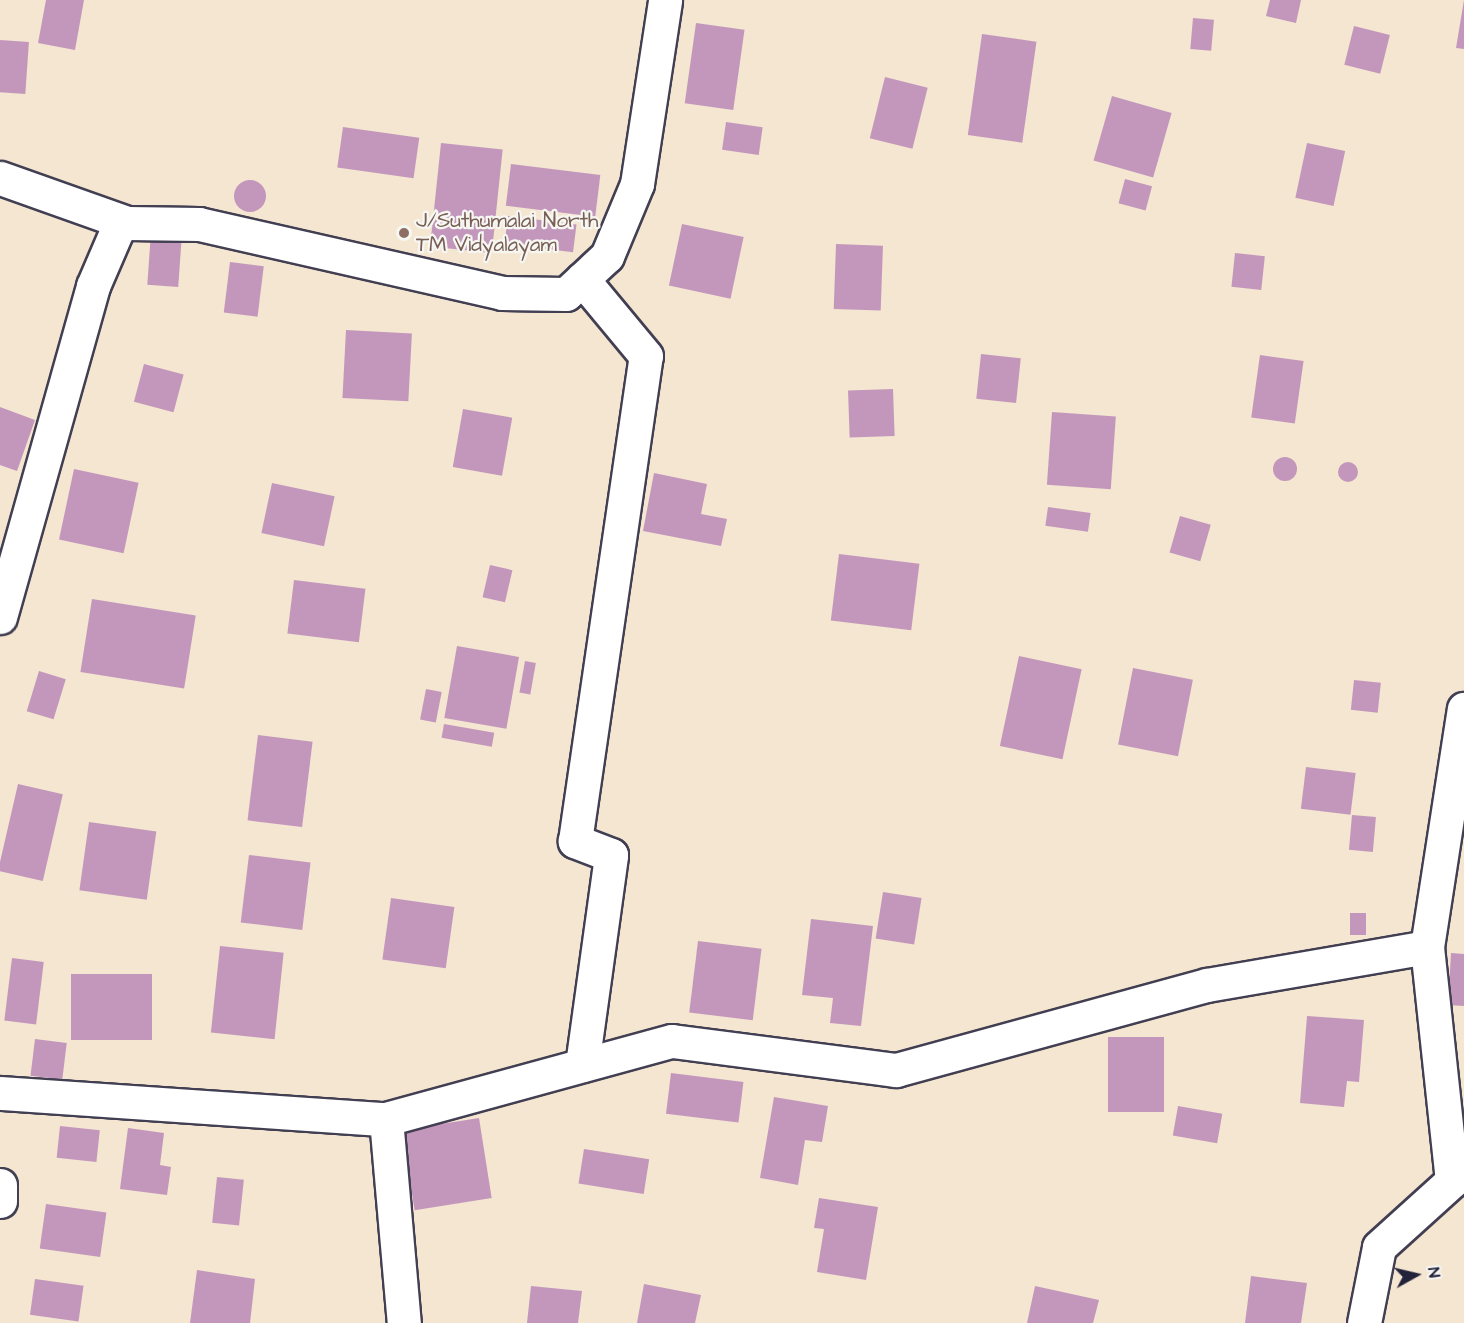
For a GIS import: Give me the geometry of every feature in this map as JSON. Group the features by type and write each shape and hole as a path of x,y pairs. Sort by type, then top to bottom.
{"street":[{"path":"0,178 127,223 200,224 502,294 566,294 607,255 637,184 665,0"},
{"path":"0,617 93,286 118,228 127,223"},
{"path":"582,279 645,356 575,841 611,855 582,1065"},
{"path":"1364,1323 1379,1247 1452,1181 1427,947 1464,709"},
{"path":"0,1093 386,1119 672,1041 896,1070 1207,985 1427,947"},
{"path":"386,1119 404,1323"},
{"path":"0,1185 0,1201"}],"building":[{"path":"46,0 84,0 75,50 38,43"},
{"path":"1270,0 1301,0 1296,23 1266,16"},
{"path":"1464,0 1464,49 1456,48"},
{"path":"1193,18 1214,20 1211,51 1190,49"},
{"path":"696,23 745,30 733,110 685,103"},
{"path":"1354,26 1390,35 1380,74 1344,65"},
{"path":"982,34 1036,42 1022,143 968,135"},
{"path":"0,40 29,42 25,94 0,92"},
{"path":"885,77 928,88 912,149 870,138"},
{"path":"1112,96 1172,113 1153,177 1094,160"},
{"path":"726,122 763,127 759,155 722,150"},
{"path":"343,127 419,138 414,178 337,168"},
{"path":"441,143 503,149 492,253 430,246"},
{"path":"1307,143 1345,151 1334,206 1295,198"},
{"path":"511,164 600,175 595,217 506,206"},
{"path":"1125,179 1152,186 1146,210 1119,203"},
{"path":"250,180 261,185 266,196 261,207 250,212 239,207 234,196 239,185"},
{"path":"508,216 576,224 573,252 505,244"},
{"path":"682,224 744,237 731,299 669,286"},
{"path":"151,232 182,234 178,287 147,285"},
{"path":"836,244 883,246 881,311 834,309"},
{"path":"1235,253 1265,256 1261,290 1231,287"},
{"path":"230,262 264,266 258,317 224,313"},
{"path":"346,330 412,333 408,401 342,398"},
{"path":"981,354 1021,358 1016,403 976,399"},
{"path":"1260,355 1304,361 1295,424 1251,417"},
{"path":"144,364 184,375 174,412 134,402"},
{"path":"893,389 895,436 850,438 848,391"},
{"path":"0,407 35,420 17,471 0,465"},
{"path":"463,409 512,418 502,476 453,467"},
{"path":"1052,412 1116,416 1111,489 1047,485"},
{"path":"1285,457 1294,460 1297,469 1294,478 1285,481 1276,478 1273,469 1276,460"},
{"path":"1348,462 1355,465 1358,472 1355,479 1348,482 1341,479 1338,472 1341,465"},
{"path":"74,469 139,483 124,553 59,539"},
{"path":"654,473 707,484 701,514 727,519 721,546 643,531"},
{"path":"272,483 335,496 324,546 261,533"},
{"path":"1048,507 1091,513 1088,532 1045,526"},
{"path":"1180,516 1211,525 1200,561 1170,553"},
{"path":"839,554 919,564 911,630 831,621"},
{"path":"490,565 512,570 505,602 483,597"},
{"path":"294,580 365,589 359,642 287,634"},
{"path":"92,599 196,615 184,689 80,672"},
{"path":"457,646 519,657 506,729 444,718"},
{"path":"1019,656 1082,669 1062,759 1000,746"},
{"path":"525,661 536,663 530,694 519,693"},
{"path":"1133,668 1193,680 1178,756 1118,745"},
{"path":"39,671 66,679 53,719 27,711"},
{"path":"1354,680 1381,683 1378,713 1351,710"},
{"path":"426,689 442,692 436,722 420,719"},
{"path":"444,724 494,733 492,747 442,738"},
{"path":"258,735 313,742 302,827 248,820"},
{"path":"1306,767 1356,773 1351,815 1301,809"},
{"path":"18,784 63,794 43,881 0,871 0,862"},
{"path":"1352,815 1376,817 1373,852 1349,850"},
{"path":"89,822 156,831 147,900 79,890"},
{"path":"249,855 311,863 302,930 241,922"},
{"path":"883,892 922,898 914,945 876,938"},
{"path":"391,898 454,907 446,968 382,959"},
{"path":"1350,913 1366,913 1366,935 1350,935"},
{"path":"811,919 873,926 861,1026 830,1023 833,998 802,995"},
{"path":"698,941 762,949 753,1020 689,1012"},
{"path":"220,946 284,953 275,1039 211,1033"},
{"path":"1451,953 1464,954 1464,1006 1448,1005"},
{"path":"12,958 44,962 36,1024 4,1021"},
{"path":"71,974 152,974 152,1040 71,1040"},
{"path":"1307,1016 1364,1020 1359,1082 1347,1081 1344,1107 1300,1103"},
{"path":"1108,1037 1164,1037 1164,1112 1108,1112"},
{"path":"35,1039 67,1043 62,1080 30,1076"},
{"path":"671,1073 743,1082 738,1123 666,1114"},
{"path":"774,1097 828,1106 822,1142 805,1140 798,1185 760,1178"},
{"path":"1178,1106 1222,1114 1217,1143 1173,1136"},
{"path":"479,1118 492,1198 415,1210 402,1130"},
{"path":"60,1126 100,1130 96,1162 57,1158"},
{"path":"128,1128 164,1133 160,1165 171,1167 167,1195 120,1189"},
{"path":"584,1149 649,1159 644,1194 579,1184"},
{"path":"217,1177 244,1180 239,1226 212,1223"},
{"path":"819,1198 878,1207 866,1280 817,1272 824,1229 814,1228"},
{"path":"46,1204 106,1212 100,1257 40,1249"},
{"path":"197,1270 255,1279 250,1323 190,1323"},
{"path":"1251,1276 1307,1283 1301,1323 1245,1323"},
{"path":"35,1279 84,1286 79,1321 30,1315"},
{"path":"644,1284 701,1295 695,1323 637,1323"},
{"path":"531,1286 582,1291 578,1323 527,1323"},
{"path":"1035,1286 1099,1300 1093,1323 1027,1323"}],"place":[{"name":"J/Suthumalai North TM Vidyalayam","path":"404,233"}]}
